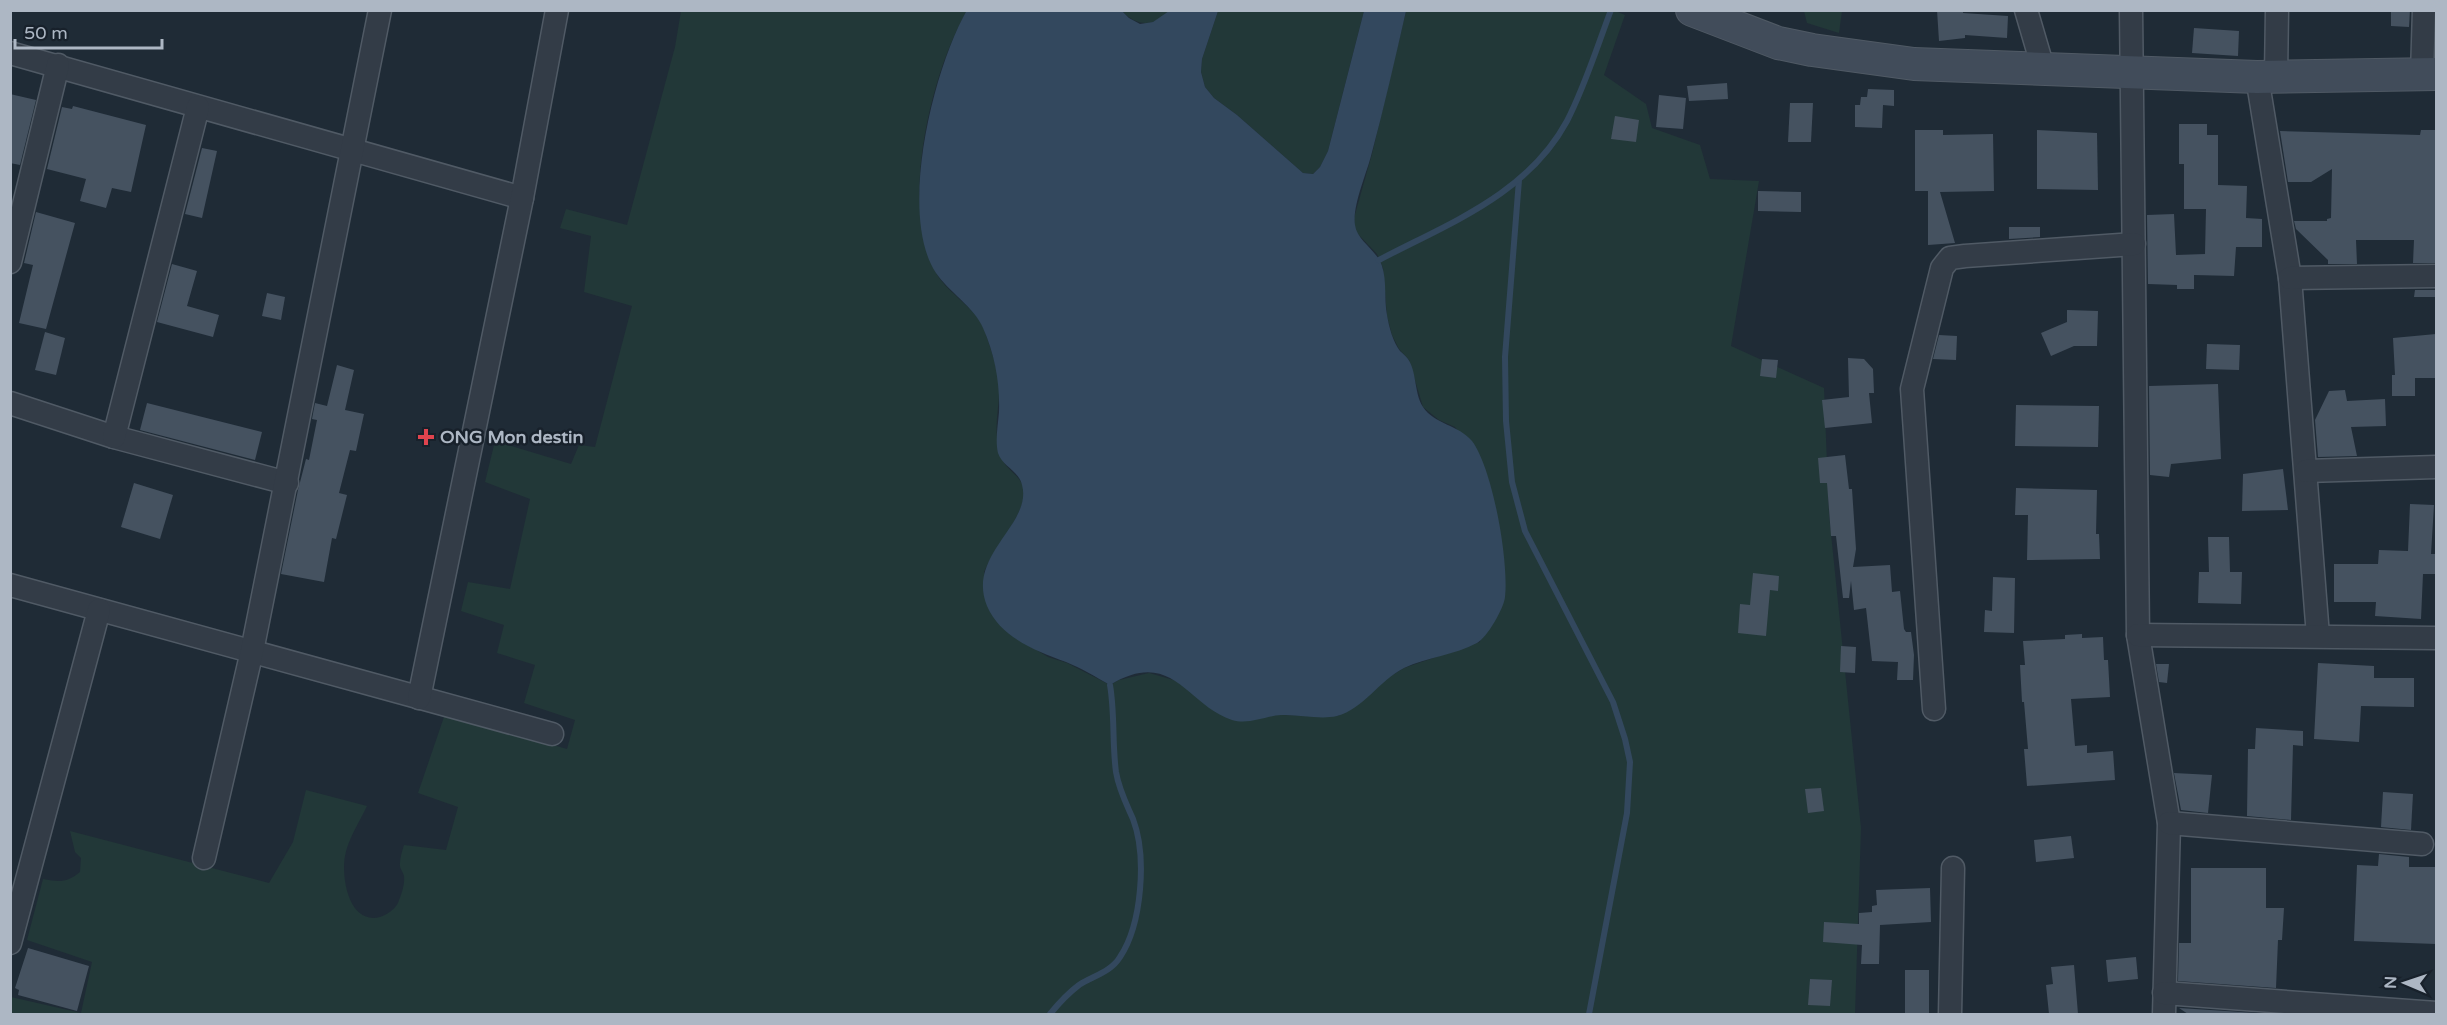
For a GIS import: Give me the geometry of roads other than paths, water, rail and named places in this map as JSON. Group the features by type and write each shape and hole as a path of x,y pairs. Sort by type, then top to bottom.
{"street":[{"path":"204,858 252,651 287,483 380,10"},
{"path":"419,698 522,198 557,10"},
{"path":"1692,10 1779,43 1812,50 1914,64 2266,77 2429,74 2424,10"},
{"path":"2026,10 2043,68"},
{"path":"2131,10 2138,635 2169,823 2164,1004 2436,1013"},
{"path":"2277,10 2266,77 2290,278 2318,636"},
{"path":"10,53 522,198"},
{"path":"10,262 58,65"},
{"path":"114,437 198,106"},
{"path":"1934,709 1912,389 1942,268 1950,258 1965,256 2134,244"},
{"path":"2290,278 2436,276"},
{"path":"10,404 114,437 287,483"},
{"path":"2306,471 2436,467"},
{"path":"10,585 552,734"},
{"path":"10,943 99,610"},
{"path":"2138,635 2436,638"},
{"path":"2169,823 2422,844"},
{"path":"1950,1014 1953,868"}],"water":[{"path":"967,10 1122,11 1140,24 1153,22 1169,11 1218,11 1202,59 1201,72 1205,87 1214,98 1237,115 1303,173 1313,174 1320,167 1328,151 1364,11 1406,11 1376,138 1357,200 1355,225 1359,236 1376,255 1382,266 1390,329 1400,351 1411,364 1423,407 1433,417 1460,431 1472,441 1487,472 1498,516 1506,581 1502,608 1481,640 1460,650 1404,668 1355,707 1337,716 1281,715 1238,721 1216,713 1164,675 1149,672 1131,675 1110,685 1077,667 1020,642 1001,627 987,606 983,588 985,571 1018,513 1023,499 1022,485 1018,476 1003,462 998,453 999,390 994,359 987,338 974,314 936,273 925,247 920,215 920,179 924,141 932,103 955,35"}],"waterway":[{"path":"1379,260 1459,219 1508,188 1531,169 1550,147 1567,121 1611,10"},
{"path":"1519,180 1505,357 1506,421 1512,482 1525,531 1613,702 1630,762 1627,813 1589,1014"},
{"path":"1050,1014 1075,988 1107,970 1116,962 1127,943 1137,909 1140,890 1140,852 1133,819 1116,772 1110,685"}],"place":[{"name":"ONG Mon destin","path":"426,437"}]}
